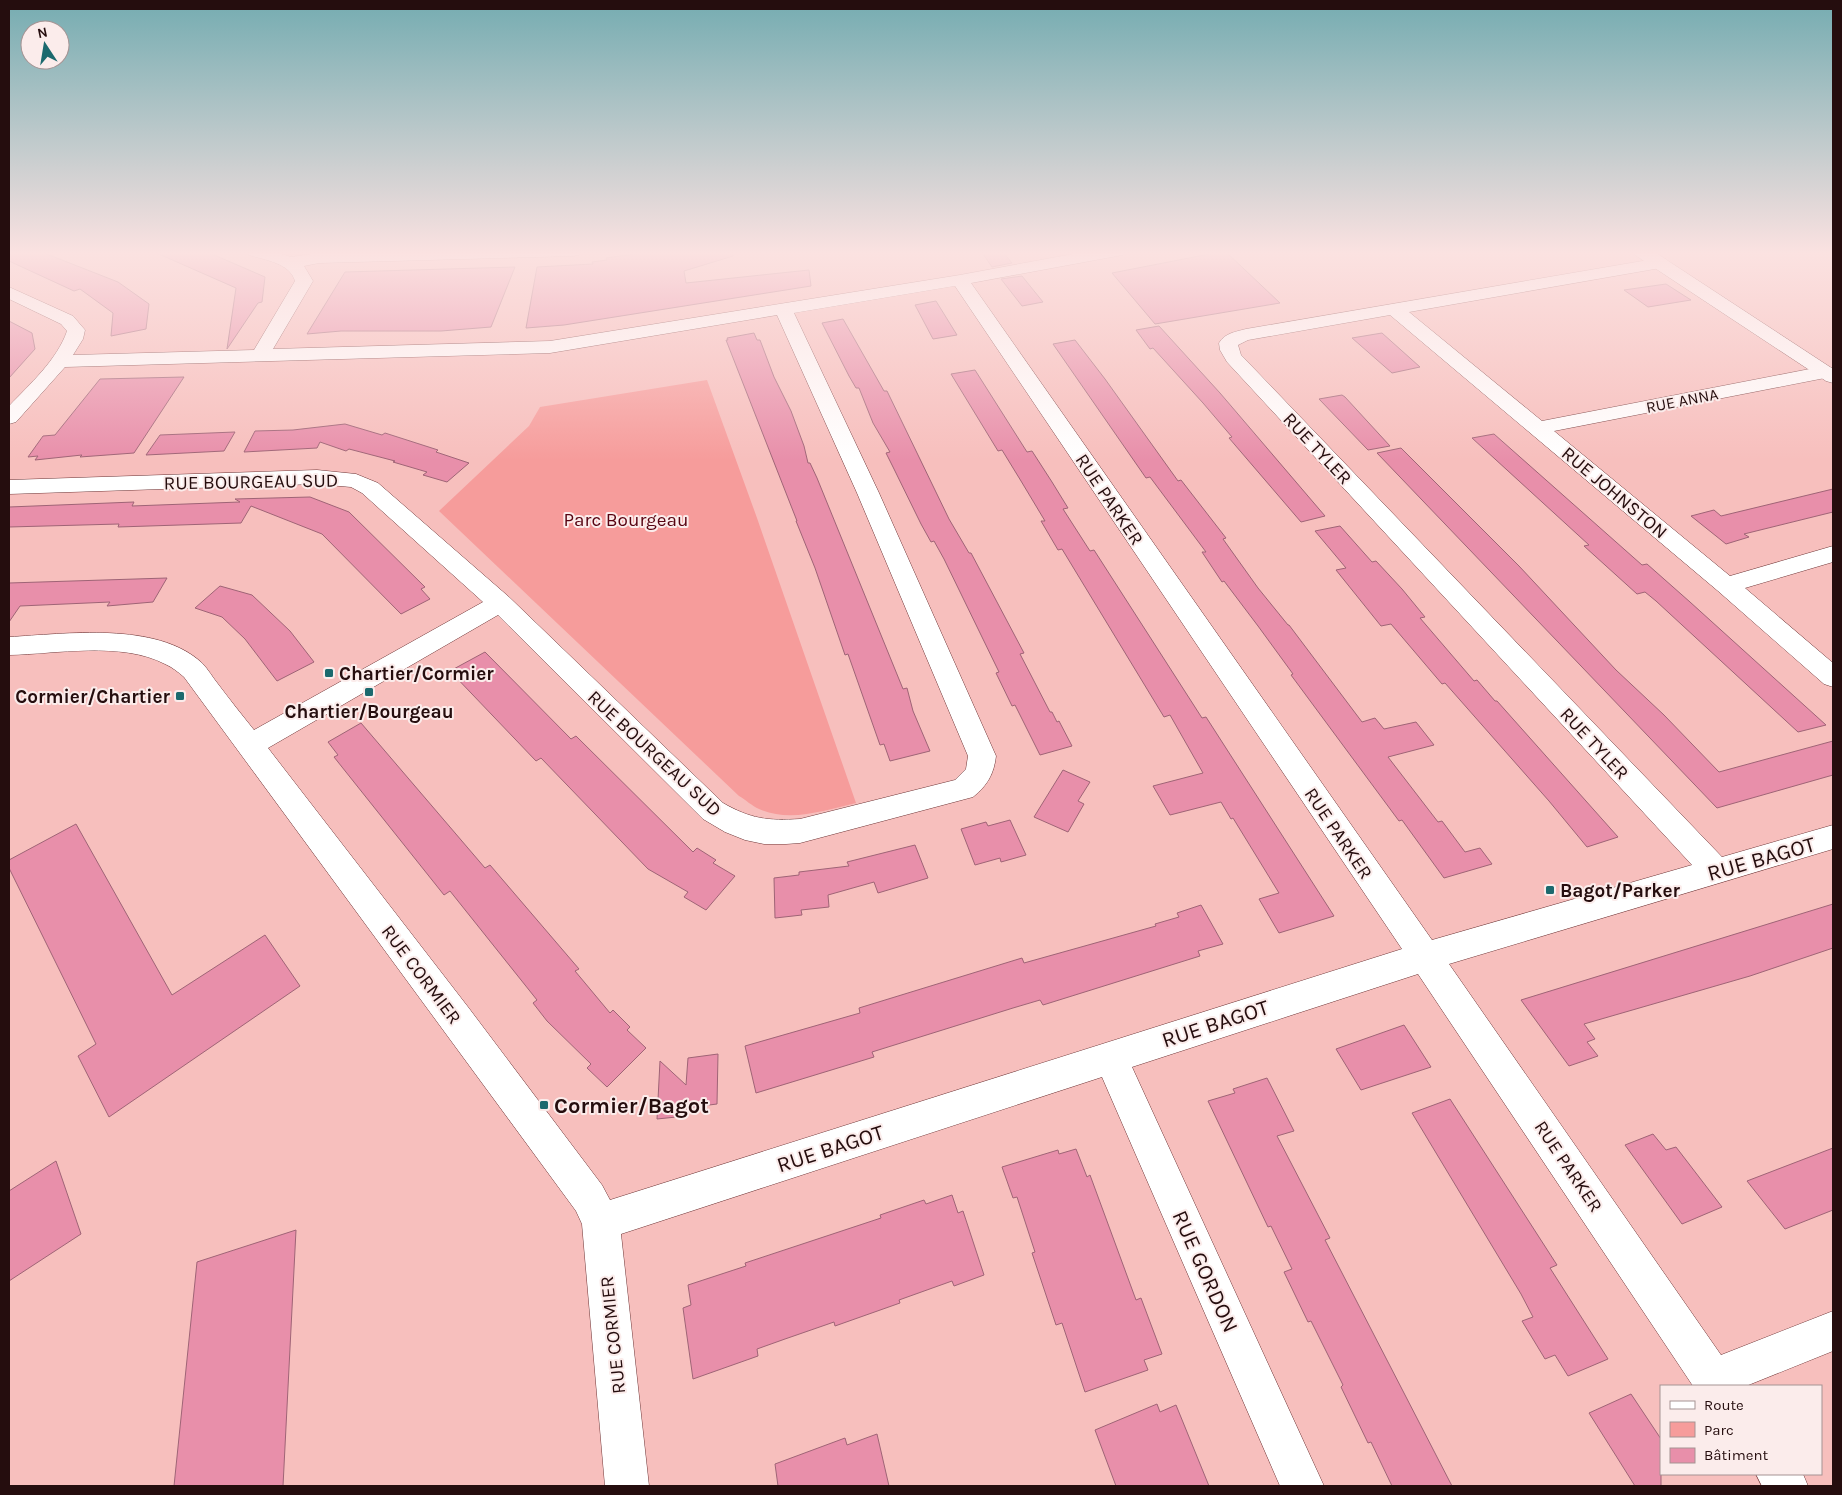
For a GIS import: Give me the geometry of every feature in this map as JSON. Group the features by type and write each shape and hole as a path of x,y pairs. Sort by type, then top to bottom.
{"street":[{"path":"9,418 60,361 76,336 76,330 72,324 66,321"},
{"path":"260,355 280,321"},
{"path":"60,361 550,347 707,321"},
{"name":"RUE BOURGEAU SUD","path":"9,487 317,477 356,481 370,488 381,497 500,604 713,811 749,830 773,834 800,831 963,789 974,780 981,770 982,756 868,493 790,321"},
{"name":"RUE PARKER","path":"988,321 1558,1150 1715,1383"},
{"name":"RUE TYLER","path":"1328,321 1246,334 1228,343 1229,350 1234,358 1715,870"},
{"name":"RUE JOHNSTON","path":"1408,321 1726,585 1833,678"},
{"path":"1747,321 1829,374"},
{"name":"RUE ANNA","path":"1539,428 1829,374"},
{"path":"1726,585 1833,554"},
{"path":"250,745 500,604"},
{"name":"RUE CORMIER","path":"9,646 123,643 164,652 183,661 193,670 578,1183 589,1198 601,1222 627,1486"},
{"name":"RUE BAGOT","path":"601,1222 1424,957 1715,870 1833,837"},
{"name":"RUE GORDON","path":"1110,1057 1302,1486"},
{"path":"1715,1383 1833,1331"},
{"path":"1779,1475 1786,1486"}],"green space":[{"name":"Parc Bourgeau","path":"707,380 856,803 808,814 783,815 759,809 739,796 439,511 529,426 540,407"}],"building":[{"path":"9,321 32,333 35,349 9,378"},
{"path":"112,321 147,321 146,329 111,336"},
{"path":"231,321 246,321 227,349"},
{"path":"315,321 493,321 491,327 441,331 341,331 307,334"},
{"path":"527,321 591,321 564,325 526,328"},
{"path":"844,321 884,391 887,391 949,519 969,553 971,553 1024,653 1020,654 1050,712 1052,712 1057,722 1059,721 1072,746 1040,755 1015,705 1012,706 996,673 999,672 944,559 934,541 931,542 921,524 886,453 890,452 873,423 859,388 856,388 849,376 822,323"},
{"path":"923,321 948,321 957,335 933,339"},
{"path":"1152,321 1174,321 1155,324"},
{"path":"1159,326 1220,393 1325,516 1301,522 1229,438 1232,437 1203,403 1153,348 1150,349 1136,330"},
{"path":"754,333 757,340 760,340 774,377 791,411 808,463 810,463 817,478 903,689 907,688 913,711 930,751 890,761 884,744 880,745 848,654 845,655 815,568 726,340 728,340 727,338"},
{"path":"1382,333 1420,367 1392,373 1352,338"},
{"path":"1075,340 1178,481 1181,480 1226,538 1223,539 1258,588 1289,625 1362,722 1375,718 1384,729 1416,722 1434,745 1388,757 1438,822 1442,821 1465,852 1480,848 1492,864 1444,878 1402,820 1399,821 1291,675 1293,674 1258,626 1224,581 1222,582 1202,552 1206,552 1150,477 1146,478 1053,344"},
{"path":"975,370 1027,452 1032,451 1052,482 1068,508 1063,509 1090,551 1094,550 1202,718 1206,717 1334,916 1279,933 1259,899 1279,893 1233,818 1231,819 1221,802 1170,815 1153,786 1203,773 1170,715 1164,717 1062,549 1058,550 1041,521 1045,521 1021,481 1002,450 998,451 951,374"},
{"path":"184,377 134,453 80,457 82,455 35,460 38,456 28,457 43,436 55,435 100,379"},
{"path":"1342,395 1390,446 1368,450 1319,399"},
{"path":"345,424 382,435 385,433 438,450 436,452 469,463 447,482 423,475 427,472 393,462 395,461 349,449 346,451 320,442 317,448 244,452 255,431 293,430"},
{"path":"235,432 224,451 146,455 160,435"},
{"path":"1494,434 1642,565 1647,564 1826,725 1798,732 1656,601 1645,592 1637,594 1584,546 1589,545 1472,438"},
{"path":"1401,448 1519,566 1616,670 1664,715 1719,772 1833,741 1833,775 1717,808 1377,453"},
{"path":"1833,489 1833,512 1744,534 1749,537 1726,544 1691,516 1714,510 1721,516"},
{"path":"310,497 349,512 425,587 421,589 430,599 401,614 322,534 251,506 241,523 118,527 119,524 9,527 9,507 134,502 132,506 240,502 235,499"},
{"path":"1340,526 1372,562 1376,561 1402,589 1425,617 1420,618 1474,681 1477,680 1497,701 1618,837 1587,847 1549,801 1445,683 1442,684 1391,624 1381,626 1336,570 1346,568 1315,531"},
{"path":"167,578 153,602 107,606 110,602 20,606 9,622 9,583"},
{"path":"220,586 252,595 290,631 314,662 277,681 245,639 222,617 195,608"},
{"path":"485,652 571,739 576,736 693,852 697,848 716,860 713,863 735,876 706,910 684,897 688,892 648,869 541,758 536,761 450,671"},
{"path":"361,723 485,868 490,865 579,969 575,971 610,1013 613,1010 630,1027 627,1030 646,1048 607,1087 587,1068 591,1064 547,1021 533,1003 537,1000 450,891 444,895 334,757 338,755 328,742"},
{"path":"1063,770 1090,782 1078,801 1084,804 1068,832 1034,817"},
{"path":"1010,820 1026,855 1001,862 1000,858 975,865 961,829 986,822 988,826"},
{"path":"76,824 172,995 265,935 300,986 109,1117 78,1056 96,1044 9,868 9,860"},
{"path":"915,845 928,878 878,893 874,882 828,895 829,907 801,910 802,915 775,918 774,878 799,875 799,872 849,866 847,862"},
{"path":"1833,904 1833,948 1750,976 1584,1024 1595,1039 1587,1042 1598,1056 1569,1066 1521,1000"},
{"path":"1201,905 1223,944 1198,951 1200,956 1043,1005 1040,1000 1013,1008 872,1052 874,1057 756,1093 745,1046 860,1013 859,1008 1022,958 1024,963 1156,926 1155,924 1179,917 1177,913"},
{"path":"1404,1025 1431,1067 1361,1090 1336,1049"},
{"path":"718,1054 717,1104 686,1108 686,1116 657,1119 660,1061 686,1085 688,1058"},
{"path":"1267,1078 1294,1131 1277,1136 1330,1238 1325,1240 1452,1486 1392,1486 1371,1442 1368,1443 1341,1387 1343,1385 1311,1321 1308,1322 1284,1272 1292,1269 1271,1226 1268,1227 1208,1101 1235,1093 1233,1089"},
{"path":"1450,1099 1557,1265 1550,1268 1608,1359 1568,1376 1555,1355 1545,1359 1522,1321 1533,1317 1521,1294 1412,1113"},
{"path":"1653,1134 1666,1150 1676,1147 1722,1207 1682,1224 1625,1145"},
{"path":"1833,1148 1833,1210 1785,1229 1747,1181"},
{"path":"1076,1149 1087,1177 1090,1175 1136,1300 1141,1298 1162,1354 1144,1360 1148,1370 1085,1392 1062,1323 1056,1325 1032,1253 1035,1252 1017,1197 1013,1198 1002,1167 1058,1150 1059,1154"},
{"path":"56,1161 81,1234 9,1281 9,1191"},
{"path":"952,1195 958,1213 963,1211 984,1275 954,1286 952,1281 899,1300 900,1303 835,1326 834,1322 757,1349 758,1356 693,1379 683,1308 691,1305 688,1285 746,1266 745,1263 881,1218 880,1215 924,1200 926,1204"},
{"path":"296,1230 283,1486 174,1486 197,1262"},
{"path":"1631,1394 1660,1438 1661,1486 1635,1486 1589,1413"},
{"path":"1157,1404 1160,1412 1176,1405 1209,1486 1116,1486 1095,1430"},
{"path":"877,1434 889,1486 778,1486 775,1464 845,1438 847,1445"}],"place":[{"name":"Chartier/Cormier","path":"329,673"},
{"name":"Chartier/Bourgeau","path":"369,692"},
{"name":"Cormier/Chartier","path":"180,696"},
{"name":"Bagot/Parker","path":"1550,890"},
{"name":"Cormier/Bagot","path":"544,1105"}]}
